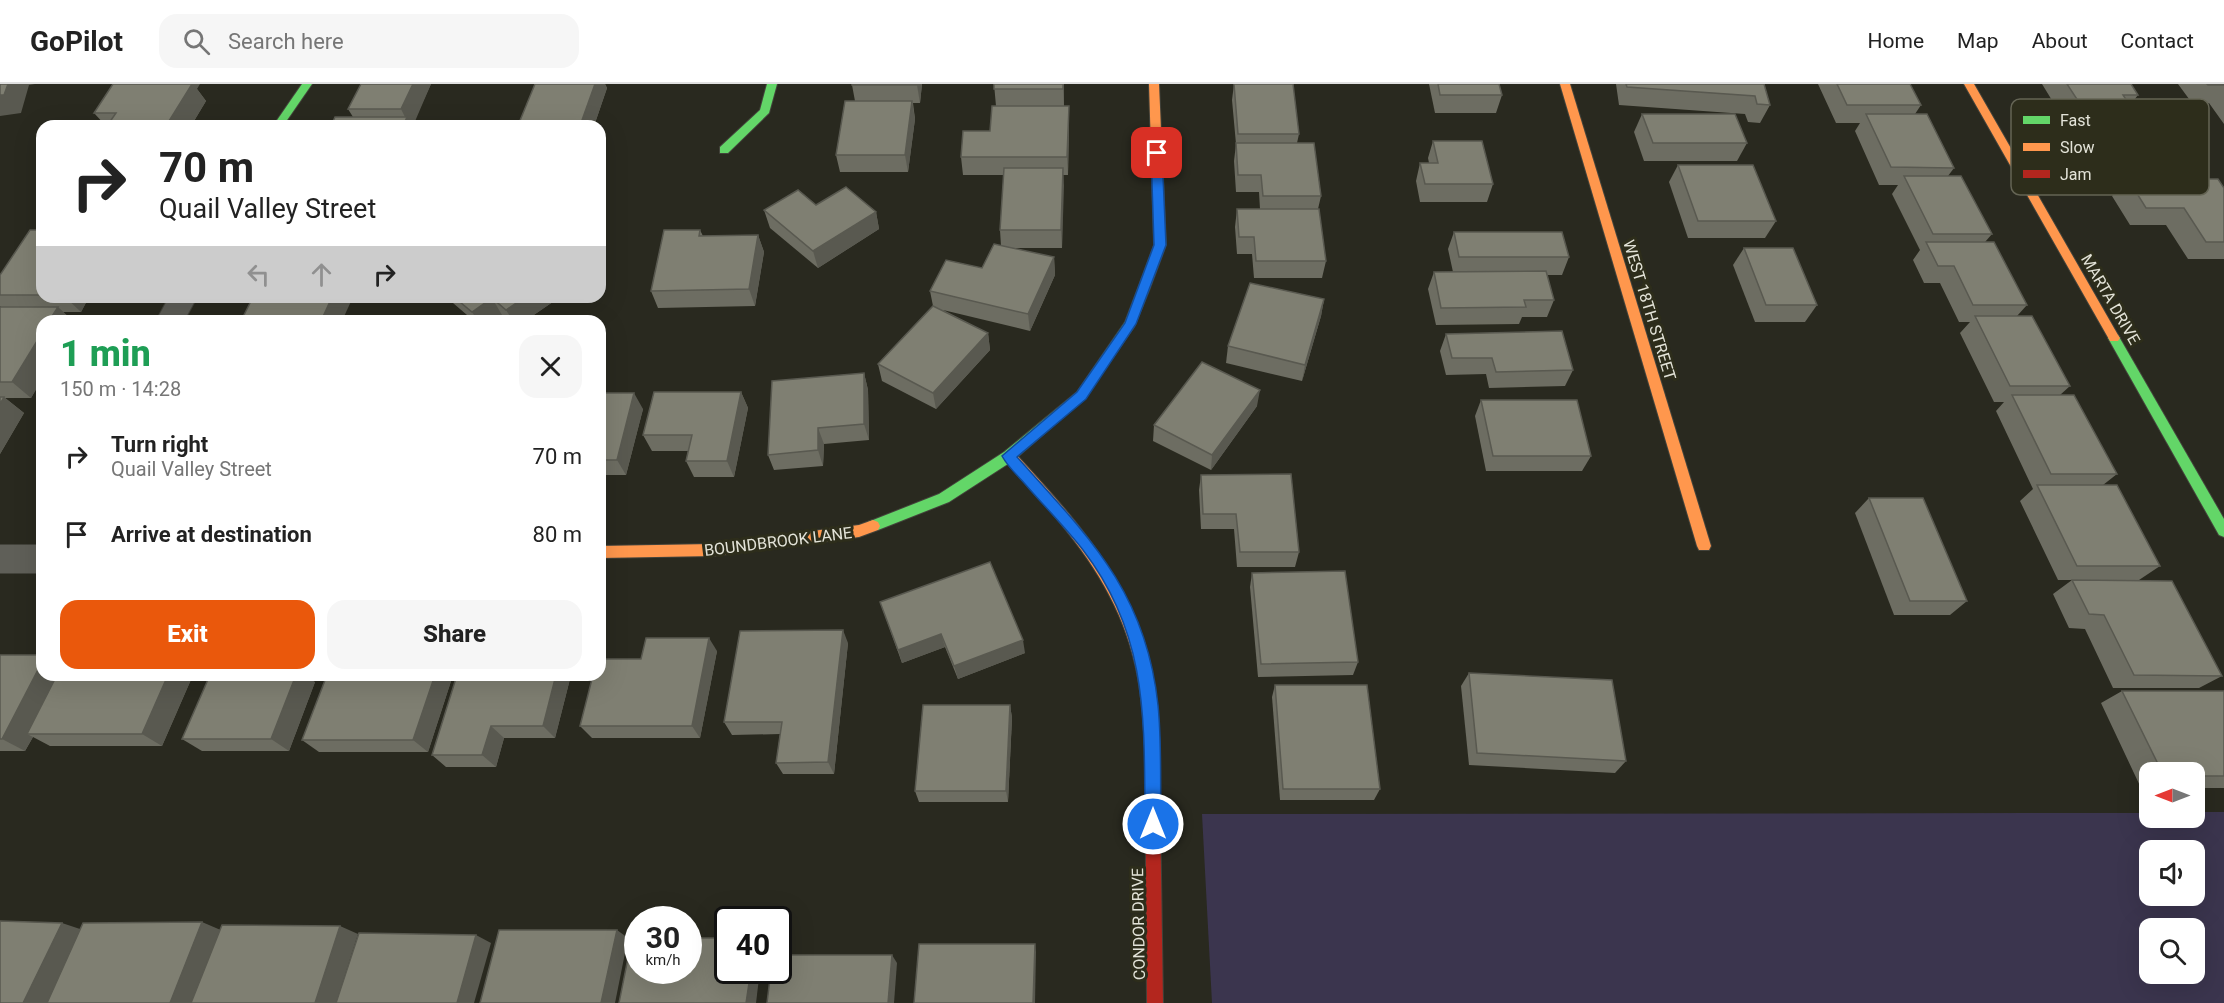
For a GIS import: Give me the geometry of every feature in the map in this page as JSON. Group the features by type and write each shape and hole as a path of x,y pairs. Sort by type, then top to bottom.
{"street":[{"path":"282,120 307,84"},
{"path":"724,150 765,111 772,84"},
{"name":"BOUNDBROOK LANE","path":"606,552 713,550 859,531 944,498 1009,456 1081,396 1130,324 1160,245 1154,84"},
{"name":"WEST 18TH STREET","path":"1565,84 1704,546"},
{"name":"MARTA DRIVE","path":"1969,84 2011,158"},
{"name":"MARTA DRIVE","path":"2032,195 2224,531"},
{"name":"CONDOR DRIVE","path":"1009,456 1087,545 1108,575 1128,612 1141,651 1151,705 1155,1003"},
{"path":"0,559 36,559"}],"shaded area":[{"path":"2205,812 2224,812 2224,1003 1212,1003 1202,814 2139,813 2139,828 2205,828"}],"building":[{"path":"0,84 8,84 4,95 0,95"},
{"path":"113,84 192,84 170,120 111,120 116,113 94,113"},
{"path":"361,84 413,84 401,109 348,109"},
{"path":"535,84 595,84 582,120 520,120"},
{"path":"917,84 917,85 852,85"},
{"path":"994,84 1063,84 1063,89 994,89"},
{"path":"1234,84 1293,84 1299,134 1238,134"},
{"path":"1438,84 1499,84 1502,95 1440,95"},
{"path":"1626,84 1764,84 1770,105 1757,104 1755,96 1627,87"},
{"path":"1837,84 1910,84 1921,105 1847,105"},
{"path":"2067,84 2131,84 2138,95 2123,95 2126,99 2077,99"},
{"path":"845,101 912,101 905,155 836,155"},
{"path":"992,106 1069,106 1067,157 961,157 963,131 990,131"},
{"path":"1642,114 1735,114 1747,143 1653,143"},
{"path":"1866,114 1927,114 1954,168 1891,167"},
{"path":"335,117 407,117 406,120 334,120"},
{"path":"1433,141 1482,141 1493,184 1425,184 1420,163 1438,163"},
{"path":"1236,143 1314,143 1321,196 1263,196 1261,175 1238,175"},
{"path":"1678,165 1753,165 1776,221 1698,221"},
{"path":"1004,168 1063,168 1061,230 1000,230"},
{"path":"1904,176 1961,176 1992,234 1933,234"},
{"path":"2209,179 2218,179 2224,188 2224,242 2206,242 2184,208 2146,208 2138,195 2209,195"},
{"path":"846,187 876,212 813,251 764,210 798,190 816,205"},
{"path":"1237,209 1319,209 1326,261 1256,261 1254,237 1239,237"},
{"path":"30,230 36,230 36,295 0,295 0,275"},
{"path":"664,230 700,230 699,236 758,235 749,289 651,291"},
{"path":"1454,232 1562,232 1569,257 1459,257"},
{"path":"1926,242 1994,242 2027,305 1973,305 1954,266 1938,266"},
{"path":"994,244 1054,257 1028,314 930,291 946,260 982,268"},
{"path":"1744,248 1793,248 1817,305 1766,305"},
{"path":"1546,271 1554,300 1524,300 1526,307 1441,308 1434,272"},
{"path":"1250,283 1324,299 1305,365 1228,346"},
{"path":"250,303 329,303 324,315 244,315"},
{"path":"461,303 485,303 472,312"},
{"path":"498,303 516,303 506,310"},
{"path":"933,306 988,333 933,393 878,364"},
{"path":"0,307 58,307 53,315 36,315 36,343 12,382 0,382"},
{"path":"1975,316 2032,316 2070,386 2010,386"},
{"path":"1562,331 1573,370 1496,372 1492,358 1452,358 1446,334"},
{"path":"1202,362 1260,390 1212,455 1154,425"},
{"path":"864,373 864,424 818,428 818,450 768,455 772,381"},
{"path":"654,392 741,392 727,461 686,461 692,435 643,435"},
{"path":"606,393 634,393 617,460 606,460"},
{"path":"2012,395 2074,395 2117,474 2051,474"},
{"path":"1481,400 1577,400 1591,456 1493,456"},
{"path":"1291,474 1299,552 1240,552 1236,514 1203,514 1201,475"},
{"path":"2037,485 2117,485 2160,566 2077,566"},
{"path":"1869,498 1923,498 1967,601 1910,601"},
{"path":"990,562 1023,640 954,666 941,634 898,650 880,602"},
{"path":"1345,571 1358,662 1261,664 1252,573"},
{"path":"2072,580 2172,581 2222,676 2134,675 2104,615 2089,614"},
{"path":"843,630 828,762 776,763 782,722 724,722 740,631"},
{"path":"646,638 709,638 692,726 580,726 591,681 606,681 606,659 641,659"},
{"path":"0,655 36,655 36,674 0,739"},
{"path":"1469,673 1612,680 1626,761 1477,753"},
{"path":"54,681 165,681 142,734 27,734"},
{"path":"207,681 294,681 271,739 182,739"},
{"path":"325,681 433,681 413,740 302,740"},
{"path":"455,681 554,681 543,726 491,726 482,755 432,755"},
{"path":"1275,685 1367,685 1380,789 1283,789"},
{"path":"2122,691 2224,691 2224,776 2205,776 2205,762 2157,762"},
{"path":"923,705 1010,705 1006,791 915,791"},
{"path":"0,921 62,923 23,1003 0,1003"},
{"path":"202,922 170,1003 47,1003 83,923"},
{"path":"222,925 340,926 315,1003 191,1003"},
{"path":"499,930 617,930 601,1003 480,1003"},
{"path":"359,933 476,935 457,1003 336,1003"},
{"path":"702,938 714,938 714,984 749,984 746,1003 619,1003 624,978 624,984 702,984"},
{"path":"919,944 1035,944 1033,1003 914,1003"},
{"path":"792,955 892,955 888,1003 767,1003 769,984 792,984"}],"traffic: fast":[{"path":"282,120 307,84"},
{"path":"724,150 765,111 772,84"},
{"path":"873,526 944,498 1009,456 1081,395 1130,324 1144,288"},
{"path":"2114,338 2224,531"}],"traffic: slow":[{"path":"1144,288 1160,245 1154,84"},
{"path":"1565,84 1704,546"},
{"path":"1969,84 2011,158"},
{"path":"2032,195 2114,338"},
{"path":"1009,456 1041,490 1093,554 1113,586 1129,619 1141,656 1149,698 1152,746"},
{"path":"606,552 713,550 859,531 873,526"}],"traffic: jam":[{"path":"1152,746 1155,1003"}],"route":[{"path":"1153,824 1151,705 1141,651 1128,612 1108,575 1087,545 1009,456 1081,396 1130,324 1160,245 1157,153"}]}
